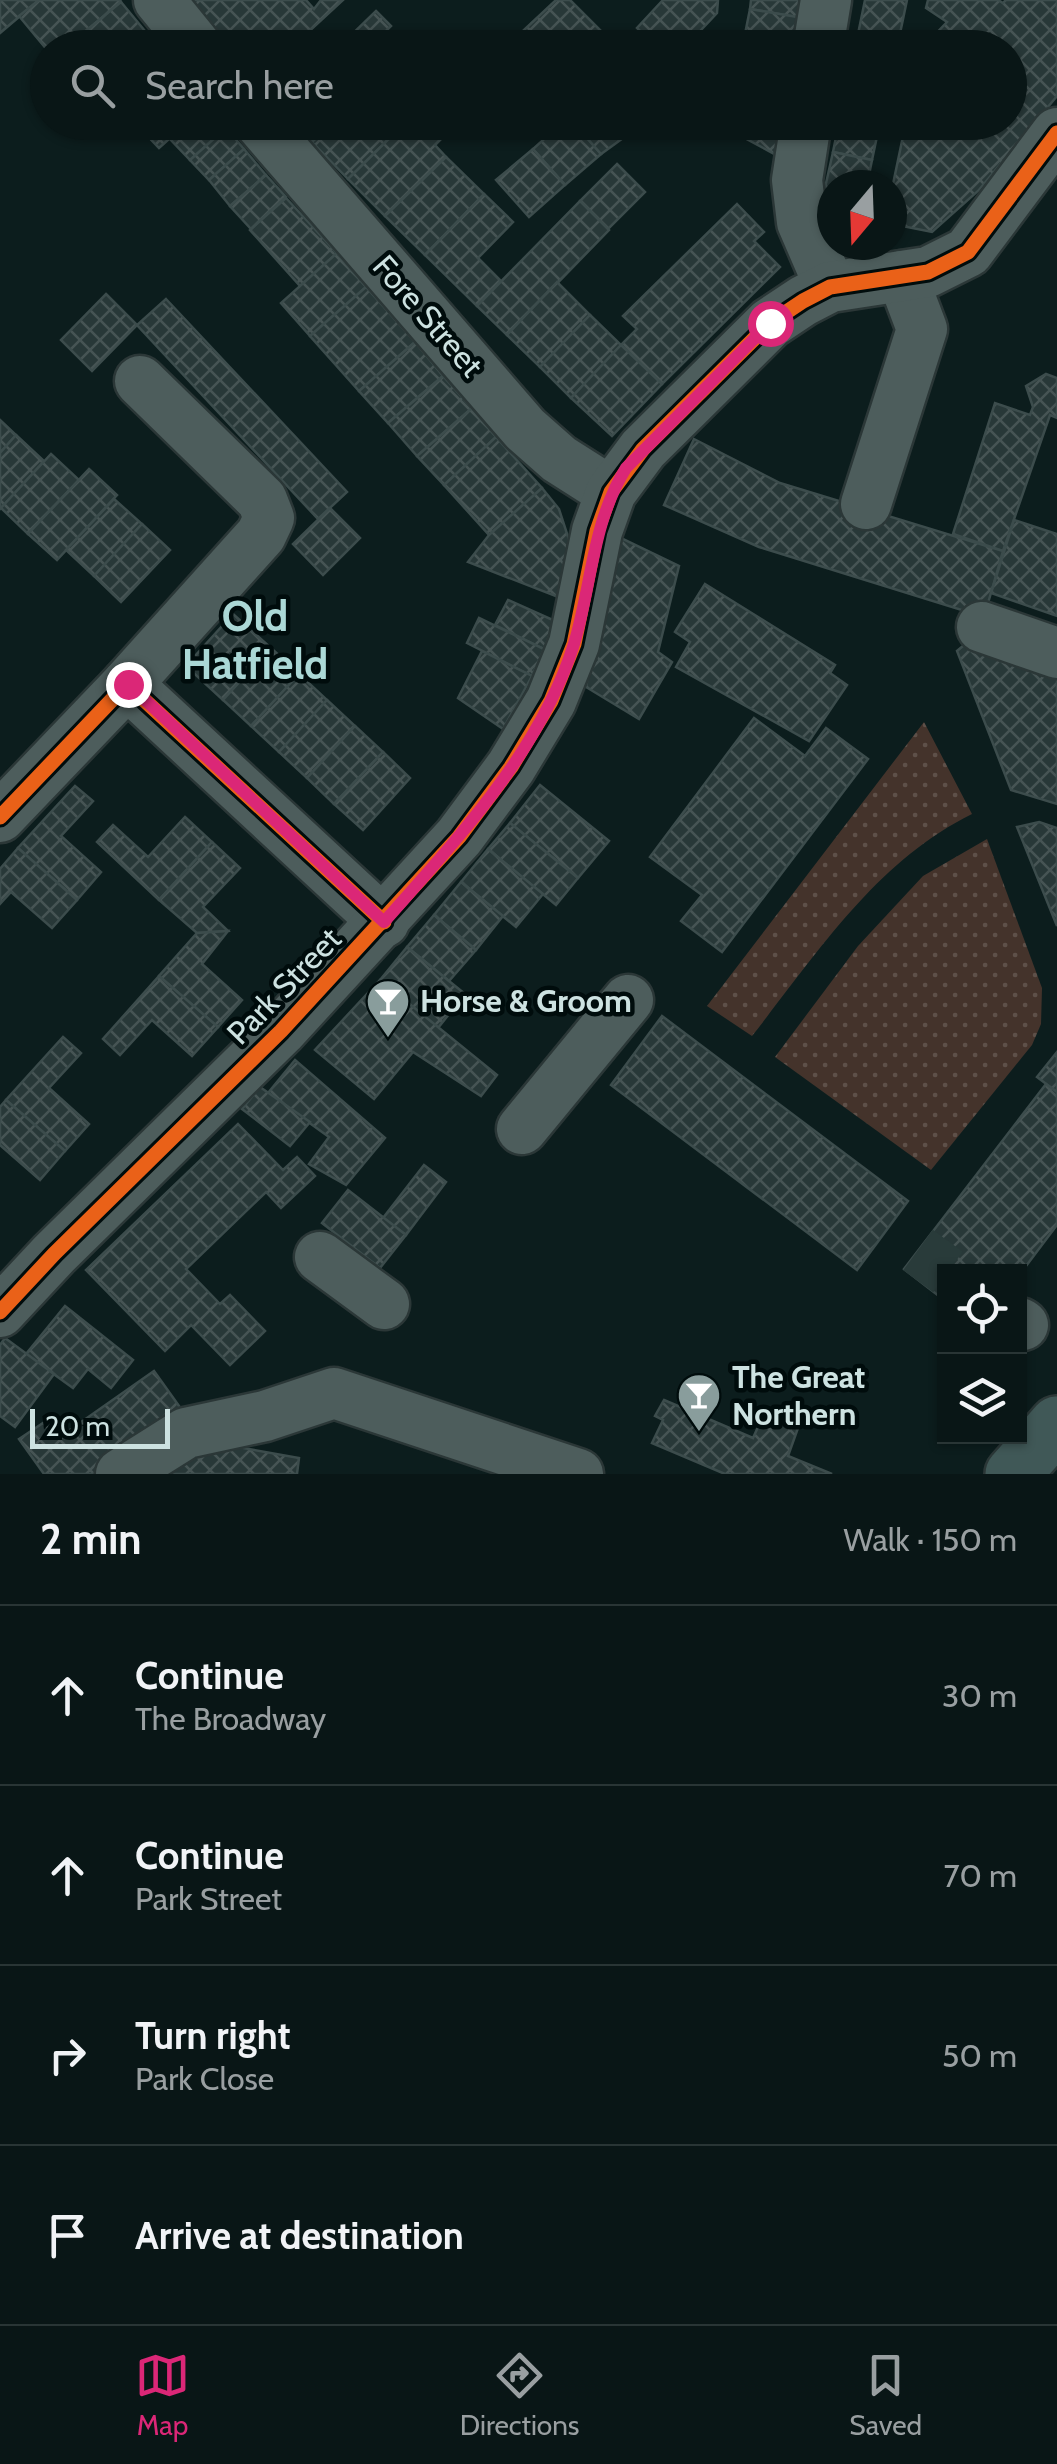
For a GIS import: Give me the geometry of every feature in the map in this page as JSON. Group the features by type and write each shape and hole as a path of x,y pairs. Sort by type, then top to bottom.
{"main road":[{"path":"1012,1474 1057,1424"}],"street":[{"path":"159,0 183,30"},
{"path":"821,30 826,0"},
{"name":"Park Street","path":"0,1312 281,1031 459,837 511,767 551,701 574,644 598,531 612,492 644,449 770,323 802,301 830,288 928,272 968,252 1057,133"},
{"name":"Fore Street","path":"275,140 525,429 572,468 612,492"},
{"path":"803,140 797,180 802,222 830,288"},
{"path":"866,504 922,330 902,276"},
{"path":"0,817 128,684 261,536 269,518 262,500 140,381"},
{"path":"982,628 1057,653"},
{"path":"128,684 384,922"},
{"path":"522,1129 628,1000"},
{"path":"320,1256 384,1304"},
{"path":"120,1474 186,1433 265,1416 334,1393 578,1474"}],"shaded area":[{"path":"924,722 972,814 906,857 877,884 824,943 752,1036 707,1006"},
{"path":"987,839 1042,988 1041,1024 1032,1045 931,1170 775,1057 858,946 923,876"}],"building":[{"path":"0,0 39,0 0,33"},
{"path":"39,0 121,2 87,30 31,30 19,16"},
{"path":"192,0 306,0 314,9 321,0 343,0 310,30 216,30"},
{"path":"556,0 570,0 600,30 524,30"},
{"path":"663,0 718,0 717,13 701,30 637,28"},
{"path":"751,0 806,0 803,18 750,9"},
{"path":"865,0 907,0 901,30 859,30"},
{"path":"928,0 1057,0 1057,96 1027,132 1027,30 939,30 947,22 926,8"},
{"path":"121,2 144,30 87,30"},
{"path":"750,9 803,18 801,30 746,30"},
{"path":"376,11 391,26 387,30 356,30"},
{"path":"151,140 168,140 159,148"},
{"path":"171,140 212,140 190,160"},
{"path":"212,140 236,140 244,149 209,180 190,160"},
{"path":"314,140 388,140 348,179"},
{"path":"388,140 440,140 435,145 446,157 385,216 348,179"},
{"path":"543,140 589,140 601,154 565,185 533,149"},
{"path":"589,140 620,140 601,154"},
{"path":"748,140 781,140 778,156"},
{"path":"835,140 876,140 872,160 833,152"},
{"path":"902,140 1020,140 978,191 932,232 907,227 907,170 896,170"},
{"path":"244,149 266,175 230,206 209,180"},
{"path":"533,149 565,185 529,217 496,180"},
{"path":"833,152 872,160 870,170 829,170"},
{"path":"446,157 484,194 425,255 385,216"},
{"path":"617,164 645,192 608,229 580,201"},
{"path":"266,175 286,197 251,229 230,206"},
{"path":"484,194 513,222 478,258 501,281 477,306 425,255"},
{"path":"286,198 337,253 300,286 250,230"},
{"path":"580,201 609,230 507,335 477,306"},
{"path":"737,204 764,232 754,241 780,267 662,384 621,345 637,329 623,316"},
{"path":"337,253 366,287 310,336 281,303"},
{"path":"557,282 590,315 540,367 507,335"},
{"path":"366,287 415,342 359,391 310,336"},
{"path":"106,294 137,325 92,371 61,340"},
{"path":"166,299 347,492 318,519 137,325"},
{"path":"590,315 621,345 571,398 540,367"},
{"path":"415,342 443,376 388,423 359,391"},
{"path":"621,345 662,384 612,436 571,398"},
{"path":"1046,374 1057,378 1057,418 1050,415 1003,551 953,534 995,403 1030,415 1033,407 1026,386"},
{"path":"443,376 472,408 417,456 388,423"},
{"path":"472,408 496,437 444,485 417,456"},
{"path":"0,420 16,435 0,453"},
{"path":"16,435 44,461 0,509 0,453"},
{"path":"496,437 542,488 489,535 444,485"},
{"path":"694,439 780,483 1003,551 984,617 759,547 664,505"},
{"path":"51,454 79,480 28,534 1,508"},
{"path":"89,469 117,495 57,560 28,534"},
{"path":"542,488 559,509 573,552 566,600 468,562 489,535"},
{"path":"114,499 142,524 94,576 66,550"},
{"path":"330,508 360,538 323,575 293,544"},
{"path":"1014,520 1057,534 1057,616 991,593"},
{"path":"142,524 170,550 121,602 94,576"},
{"path":"615,535 679,566 658,652 672,662 639,719 586,687"},
{"path":"705,584 835,665 830,673 847,685 809,741 676,667 690,642 675,632"},
{"path":"508,600 555,621 544,649 495,625"},
{"path":"233,614 271,648 223,700 186,666"},
{"path":"479,618 544,649 532,676 467,643"},
{"path":"969,641 1057,671 1057,804 1011,790 957,651"},
{"path":"271,648 299,674 251,726 223,700"},
{"path":"482,651 532,676 503,729 458,698"},
{"path":"299,674 327,700 279,752 251,726"},
{"path":"327,700 355,726 307,778 279,752"},
{"path":"754,718 805,756 826,728 868,759 722,952 681,921 702,895 650,857"},
{"path":"355,726 383,752 334,804 307,778"},
{"path":"383,752 410,778 363,830 334,804"},
{"path":"540,785 609,841 578,878 510,823"},
{"path":"75,786 93,801 61,836 101,872 77,900 18,848"},
{"path":"185,817 212,842 159,900 97,842 113,825 148,857"},
{"path":"1039,822 1057,828 1057,926 1017,827"},
{"path":"510,823 578,878 556,905 488,849"},
{"path":"212,842 240,868 203,907 228,931 197,933 159,900"},
{"path":"18,848 77,900 52,928 11,892 0,904 0,869"},
{"path":"488,849 543,894 516,927 461,882"},
{"path":"461,882 503,916 476,950 434,915"},
{"path":"434,915 476,950 449,981 407,947"},
{"path":"228,931 202,964 242,1000 218,1027 159,976 197,933"},
{"path":"407,947 465,994 438,1028 380,980"},
{"path":"159,976 218,1027 192,1056 152,1020 120,1055 103,1039"},
{"name":"Horse & Groom","path":"380,980 497,1075 481,1096 413,1052 374,1099 315,1050"},
{"path":"662,1016 908,1201 857,1270 611,1085"},
{"path":"63,1037 81,1053 49,1088 89,1124 65,1151 6,1100"},
{"path":"1057,1052 1057,1092 1037,1077"},
{"path":"295,1060 385,1138 346,1185 309,1164 329,1137 268,1093"},
{"path":"1046,1084 1057,1092 1057,1225 1027,1265 937,1264 937,1295 904,1269"},
{"path":"260,1087 310,1122 290,1146 242,1109"},
{"path":"6,1100 65,1151 40,1180 0,1145 0,1107"},
{"path":"238,1124 283,1170 297,1157 315,1176 281,1208 266,1192 186,1269 220,1304 230,1295 265,1331 230,1365 191,1325 165,1351 86,1270"},
{"path":"424,1165 446,1182 406,1235 383,1218"},
{"path":"348,1190 406,1235 380,1268 322,1223"},
{"path":"65,1306 133,1360 111,1388 88,1369 73,1388 26,1354"},
{"path":"5,1338 54,1374 15,1427 0,1416 0,1345"},
{"path":"154,1371 184,1413 97,1474 44,1474 19,1439 55,1415 67,1432"},
{"name":"The Great Northern","path":"664,1400 753,1438 763,1416 798,1428 788,1456 832,1474 725,1474 652,1443 663,1420 655,1416"},
{"path":"210,1442 299,1458 297,1474 136,1474"}],"tunnel":[{"path":"918,1250 937,1264"}],"cycle path":[{"path":"0,1312 281,1031 459,837 511,767 551,701 574,644 597,531 611,492 643,449 770,323 803,301 830,287 928,272 968,252 1057,133"},
{"path":"0,817 127,684 384,922"}],"place":[{"name":"Horse & Groom","path":"388,1039"},
{"name":"The Great Northern","path":"699,1433"}],"district":[{"name":"Old Hatfield","path":"255,640"}],"route":[{"path":"128,684 384,922 459,837 511,767 551,701 574,644 598,531 612,492 626,468 770,323"}]}
